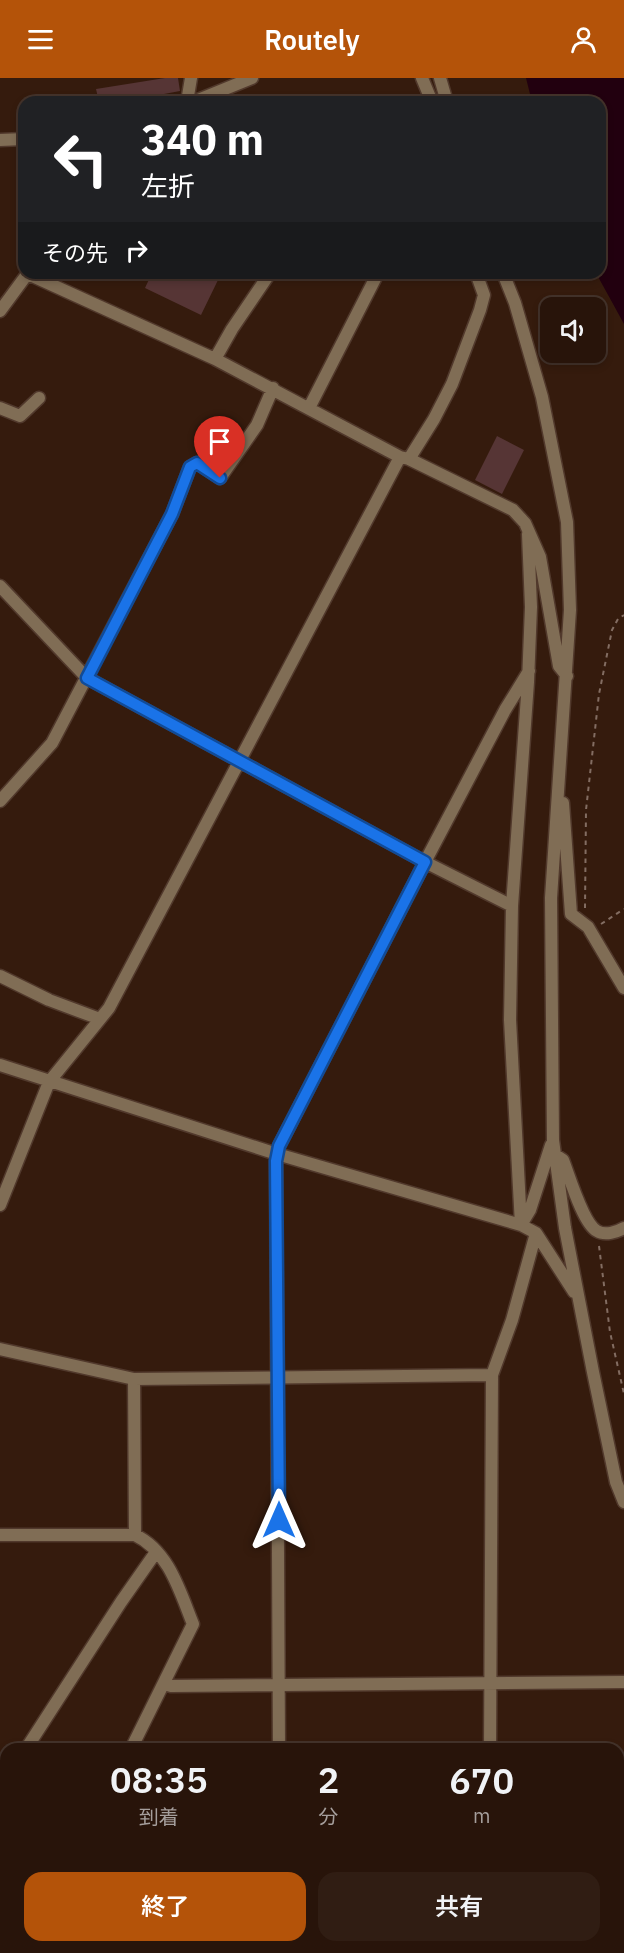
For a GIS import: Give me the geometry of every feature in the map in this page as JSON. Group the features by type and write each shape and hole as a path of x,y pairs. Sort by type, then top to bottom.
{"street":[{"path":"188,96 191,78"},
{"path":"208,96 252,78"},
{"path":"422,78 430,96"},
{"path":"440,78 445,96"},
{"path":"0,140 18,139"},
{"path":"0,311 24,279"},
{"path":"41,279 215,359 405,458 513,510 528,527 540,557 559,666 567,676"},
{"path":"215,359 266,279"},
{"path":"309,408 375,279"},
{"path":"0,1205 49,1082 109,1008 240,762 272,696 405,458 434,419 452,384 480,310 484,295 478,279"},
{"path":"505,279 515,303 542,398 567,522 570,610 551,898 553,1140 565,1228 616,1482 624,1503"},
{"path":"0,801 52,742 172,514 190,467 197,463 220,478 257,425 273,388"},
{"path":"0,408 20,416 39,398"},
{"path":"521,1225 510,1020 512,906 529,671 531,607 528,527"},
{"path":"0,586 87,678 425,862 512,906"},
{"path":"279,1743 277,1154 279,1146 425,862 505,710 529,671"},
{"path":"559,788 565,809 571,914 588,927 624,988"},
{"path":"0,976 49,1000 100,1019"},
{"path":"0,1065 277,1154 521,1225 536,1233 579,1299"},
{"path":"521,1225 530,1210 553,1140"},
{"path":"554,1154 563,1160 588,1224 597,1232 617,1232 624,1228"},
{"path":"490,1743 492,1375 512,1320 536,1233"},
{"path":"0,1349 134,1379 492,1375"},
{"path":"134,1379 135,1534"},
{"path":"0,1535 135,1534 156,1552 171,1572 193,1624 134,1743"},
{"path":"30,1743 156,1552"},
{"path":"164,1684 171,1686 624,1682"}],"path":[{"path":"624,615 618,618 612,630 598,706 586,810 585,907 588,927 597,925 624,909"},
{"path":"597,1232 610,1332 624,1394"}],"shaded area":[{"path":"526,78 624,78 624,324 599,279 606,279 606,96 530,96"}],"building":[{"path":"178,78 180,91 153,96 98,96 96,89"},
{"path":"149,279 218,280 201,315 145,288"},
{"path":"497,436 524,450 502,494 475,480"}],"route":[{"path":"220,478 197,463 190,467 172,514 87,678 425,862 279,1146 276,1161 279,1520"}]}
